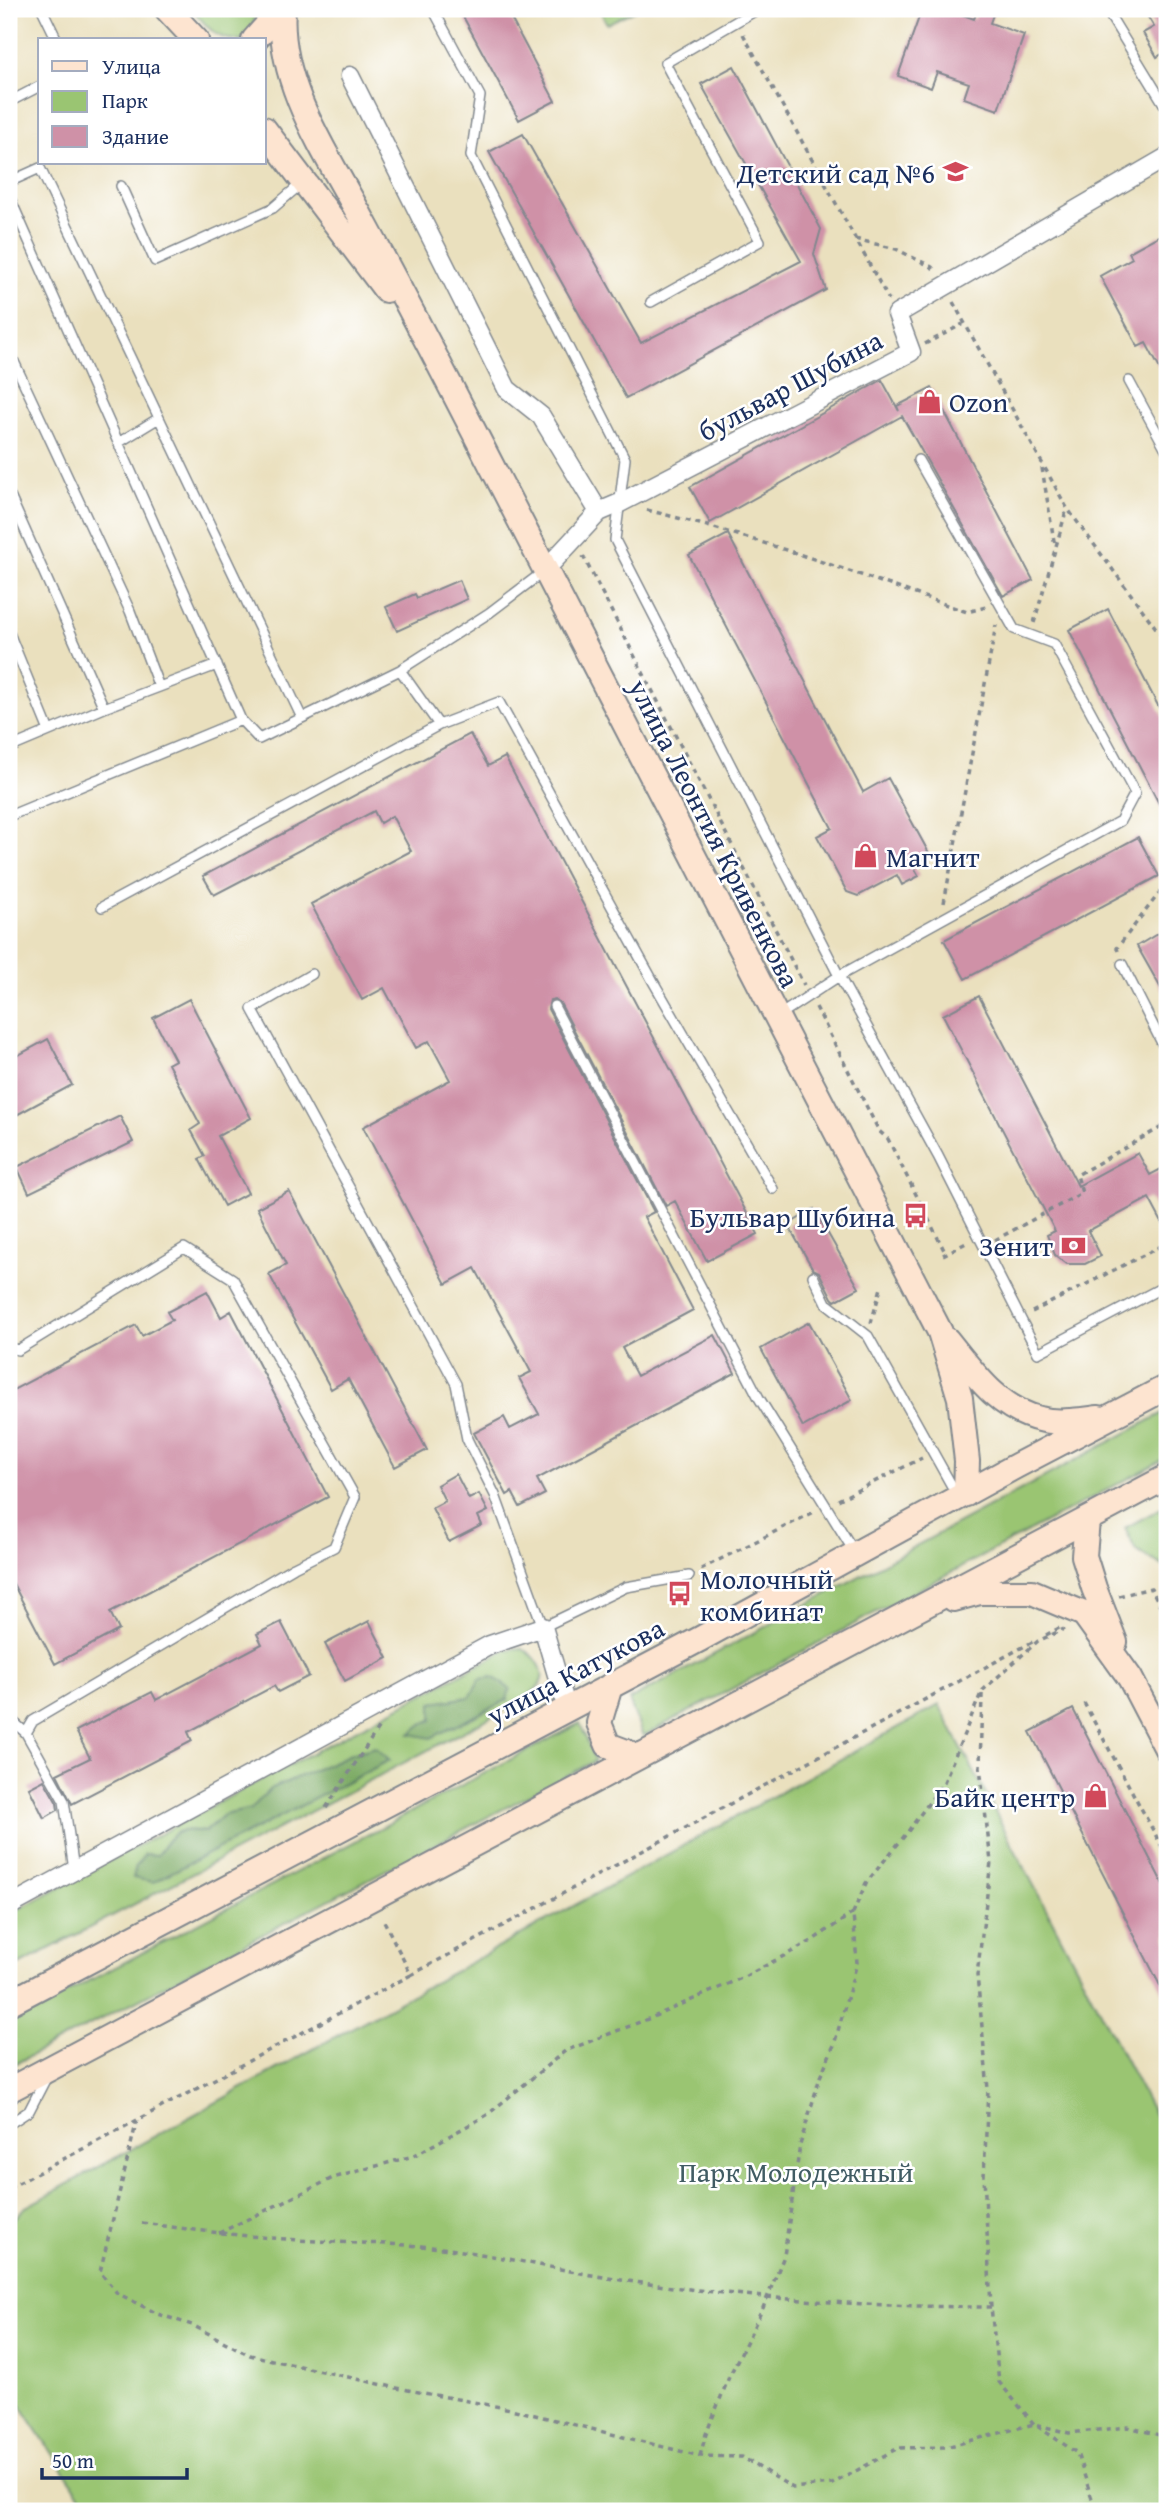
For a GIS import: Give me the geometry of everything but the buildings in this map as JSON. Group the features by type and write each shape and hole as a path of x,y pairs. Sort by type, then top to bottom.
{"main road":[{"path":"167,9 191,37"},
{"path":"256,38 277,9"},
{"name":"улица Леонтия Кривенкова","path":"283,9 284,45 295,88 317,135 438,362 940,1332"},
{"name":"улица Леонтия Кривенкова","path":"266,132 438,362"},
{"path":"940,1332 985,1386 1014,1410 1042,1420 1110,1417"},
{"path":"940,1332 960,1398 967,1461 962,1496"},
{"name":"улица Катукова","path":"13,1998 567,1709 1167,1387"},
{"path":"9,2090 1167,1477"},
{"path":"1087,1520 1084,1556 1091,1608 1167,1749"},
{"path":"916,1609 980,1592 1032,1592 1091,1608"},
{"path":"610,1686 599,1723 608,1745 637,1756"}],"street":[{"path":"350,76 507,389 541,416 599,512"},
{"name":"бульвар Шубина","path":"545,570 599,512 911,352 897,314 1167,157"},
{"path":"9,1906 490,1645 543,1628 567,1709"}],"lane":[{"path":"42,9 56,38"},
{"path":"433,9 480,96 471,156 625,459 615,540 839,976 938,1156 1038,1353 1167,1285"},
{"path":"651,302 760,241 664,63 758,9"},
{"path":"1106,9 1167,109"},
{"path":"9,102 38,87"},
{"path":"9,182 40,168 302,718"},
{"path":"121,186 155,261 273,208 304,180"},
{"path":"9,196 241,720 259,739 400,670 489,613 545,570"},
{"path":"9,351 130,611 159,687"},
{"path":"1129,381 1167,451"},
{"path":"118,443 159,418"},
{"path":"777,1017 839,976 1120,821 1135,793 1054,644 1014,629 918,460"},
{"path":"9,494 104,708"},
{"path":"9,633 49,731"},
{"path":"9,748 217,665"},
{"path":"400,670 439,725"},
{"path":"102,907 439,725 499,702 654,983 773,1189"},
{"path":"9,816 241,720"},
{"path":"1122,964 1167,1053"},
{"path":"312,974 253,1009 456,1384 467,1439 495,1494 543,1628 626,1587 688,1576"},
{"path":"554,1006 759,1398 856,1554"},
{"path":"9,1348 18,1350 184,1248 233,1279 355,1497 334,1547 294,1567 33,1721 26,1733"},
{"path":"813,1276 826,1303 868,1336 933,1452 962,1496"},
{"path":"9,1718 26,1733 64,1801 74,1870"},
{"path":"9,2124 29,2111 52,2067"}],"path":[{"path":"737,21 897,314"},
{"path":"855,239 896,249 932,267 1067,508 1167,643"},
{"path":"911,352 963,324"},
{"path":"1041,464 1055,549"},
{"path":"620,503 708,525 796,552 967,612 999,604 942,919"},
{"path":"1030,635 1067,508"},
{"path":"574,539 879,1130 888,1139 945,1255 978,1237"},
{"path":"1122,964 1117,948 1167,883"},
{"path":"983,1246 1083,1193 1077,1175 1167,1124"},
{"path":"1021,1318 1167,1243"},
{"path":"868,1336 881,1288"},
{"path":"835,1502 933,1452"},
{"path":"688,1576 823,1508"},
{"path":"9,2188 411,1975 1091,1608 1151,1588 1167,1619"},
{"path":"700,2456 729,2377 784,2256 800,2144 820,2077 834,2045 857,1963 853,1913 866,1883 944,1782 982,1691 1038,1640 1064,1629"},
{"path":"982,1691 980,1767 991,1862 977,1975 988,2089 984,2176 991,2307 999,2382 1034,2424 1077,2453 1096,2511"},
{"path":"1084,1703 1167,1856"},
{"path":"326,1808 379,1727"},
{"path":"218,2233 333,2178 413,2156 487,2115 565,2051 653,2017 746,1976 810,1942 853,1913"},
{"path":"381,1915 411,1975"},
{"path":"137,2120 100,2272 117,2293 158,2314 192,2325 250,2355 397,2388 511,2409 700,2456 742,2457 793,2488 832,2484 898,2448 946,2447 1034,2424 1069,2433 1128,2427 1167,2437"},
{"path":"142,2223 218,2233 449,2249 622,2280 767,2298 898,2307 991,2307"}],"green space":[{"path":"192,9 257,9 252,29 245,38 219,36"},
{"path":"599,9 637,9 607,24"},
{"path":"1167,1411 1167,1458 643,1736 629,1700"},
{"path":"1167,1505 1167,1568 1136,1551 1125,1528"},
{"path":"521,1648 526,1651 540,1665 542,1671 541,1682 535,1691 514,1705 9,1970 9,1914 508,1649","holes":["470,1697 507,1700 475,1715 422,1724 432,1720 432,1703","302,1777 153,1882 145,1855 157,1855 176,1833 188,1830 205,1832 224,1815 251,1810 270,1789"]},
{"path":"493,1677 510,1689 507,1700 431,1738 410,1734 432,1720 432,1703 470,1697 480,1679"},
{"name":"Парк Молодежный","path":"939,1705 1167,2139 1167,2511 91,2511 9,2388 9,2224 24,2208"},
{"path":"580,1723 595,1761 9,2067 9,2023"},
{"path":"375,1747 390,1760 153,1882 133,1878 136,1866 145,1854 157,1855 176,1833 187,1830 205,1832 224,1815 251,1809 270,1789 351,1754"}],"place":[{"name":"Детский сад №6","path":"955,172"},
{"name":"Ozon","path":"929,401"},
{"name":"Магнит","path":"866,856"},
{"name":"Бульвар Шубина","path":"915,1216"},
{"name":"Зенит","path":"1073,1245"},
{"name":"Молочный комбинат","path":"680,1594"},
{"name":"Байк центр","path":"1095,1796"}]}
